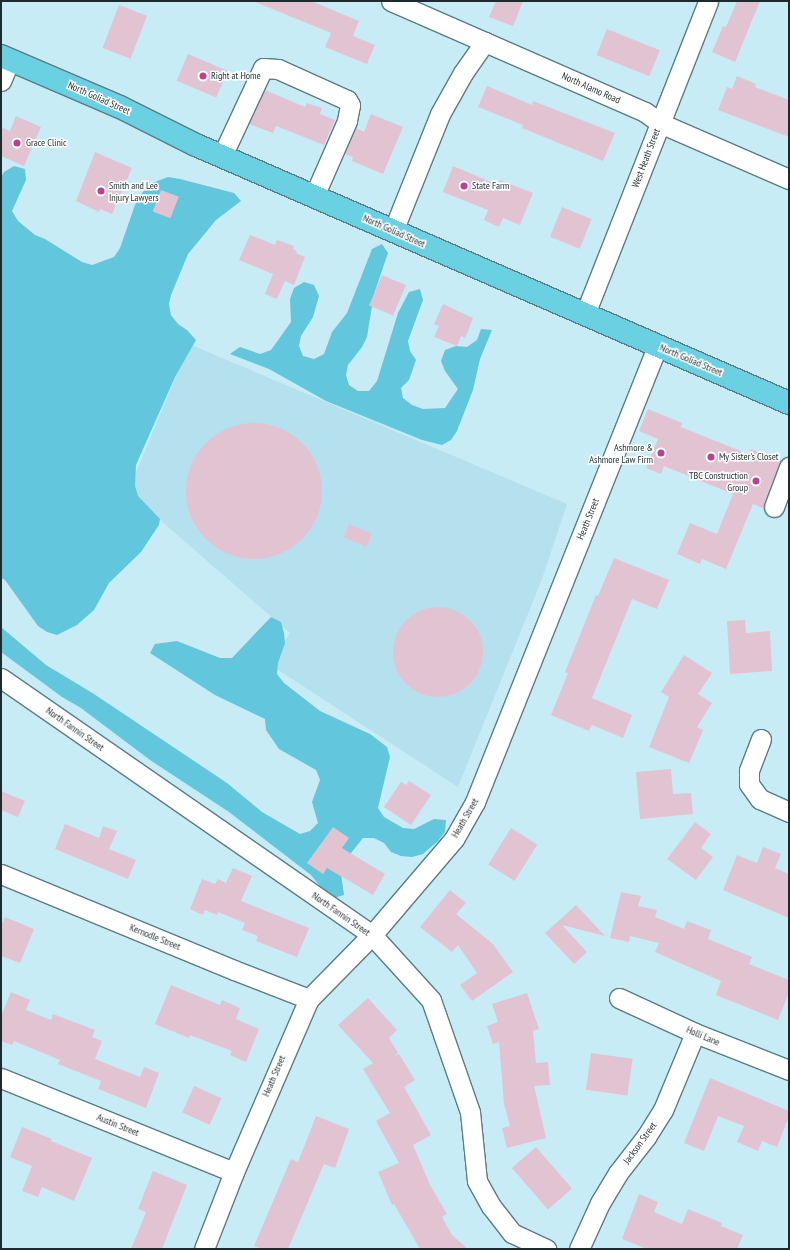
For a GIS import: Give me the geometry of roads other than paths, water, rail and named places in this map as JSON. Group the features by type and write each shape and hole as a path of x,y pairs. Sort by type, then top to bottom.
{"main road":[{"name":"North Goliad Street","path":"5,58 120,107 222,156 789,403"}],"street":[{"name":"North Alamo Road","path":"391,1 645,112 660,123 789,179"},
{"name":"West Heath Street","path":"585,314 708,1"},
{"path":"393,231 440,114 463,73 484,42"},
{"path":"1,81 5,58"},
{"path":"222,156 263,68 278,70 347,100 350,105 347,121 314,196"},
{"name":"Heath Street","path":"204,1249 234,1172 309,999 372,935 454,839 476,802 658,346"},
{"path":"774,507 789,467"},
{"name":"North Fannin Street","path":"1,678 372,935 431,1000 470,1112 478,1180 491,1206 512,1234 546,1249"},
{"path":"762,738 749,771 748,784 760,799 789,812"},
{"name":"Kernodle Street","path":"1,874 234,970 309,999"},
{"name":"Holli Lane","path":"619,998 695,1034 789,1070"},
{"name":"Jackson Street","path":"579,1249 600,1203 618,1173 646,1137 663,1110 695,1034"},
{"name":"Austin Street","path":"1,1078 234,1172"}],"place":[{"name":"Right at Home","path":"203,76"},
{"name":"Grace Clinic","path":"17,143"},
{"name":"State Farm","path":"464,186"},
{"name":"Smith and Lee Injury Lawyers","path":"101,191"},
{"name":"Ashmore & Ashmore Law Firm","path":"661,453"},
{"name":"My Sister's Closet","path":"711,457"},
{"name":"TBC Construction Group","path":"756,481"}]}
